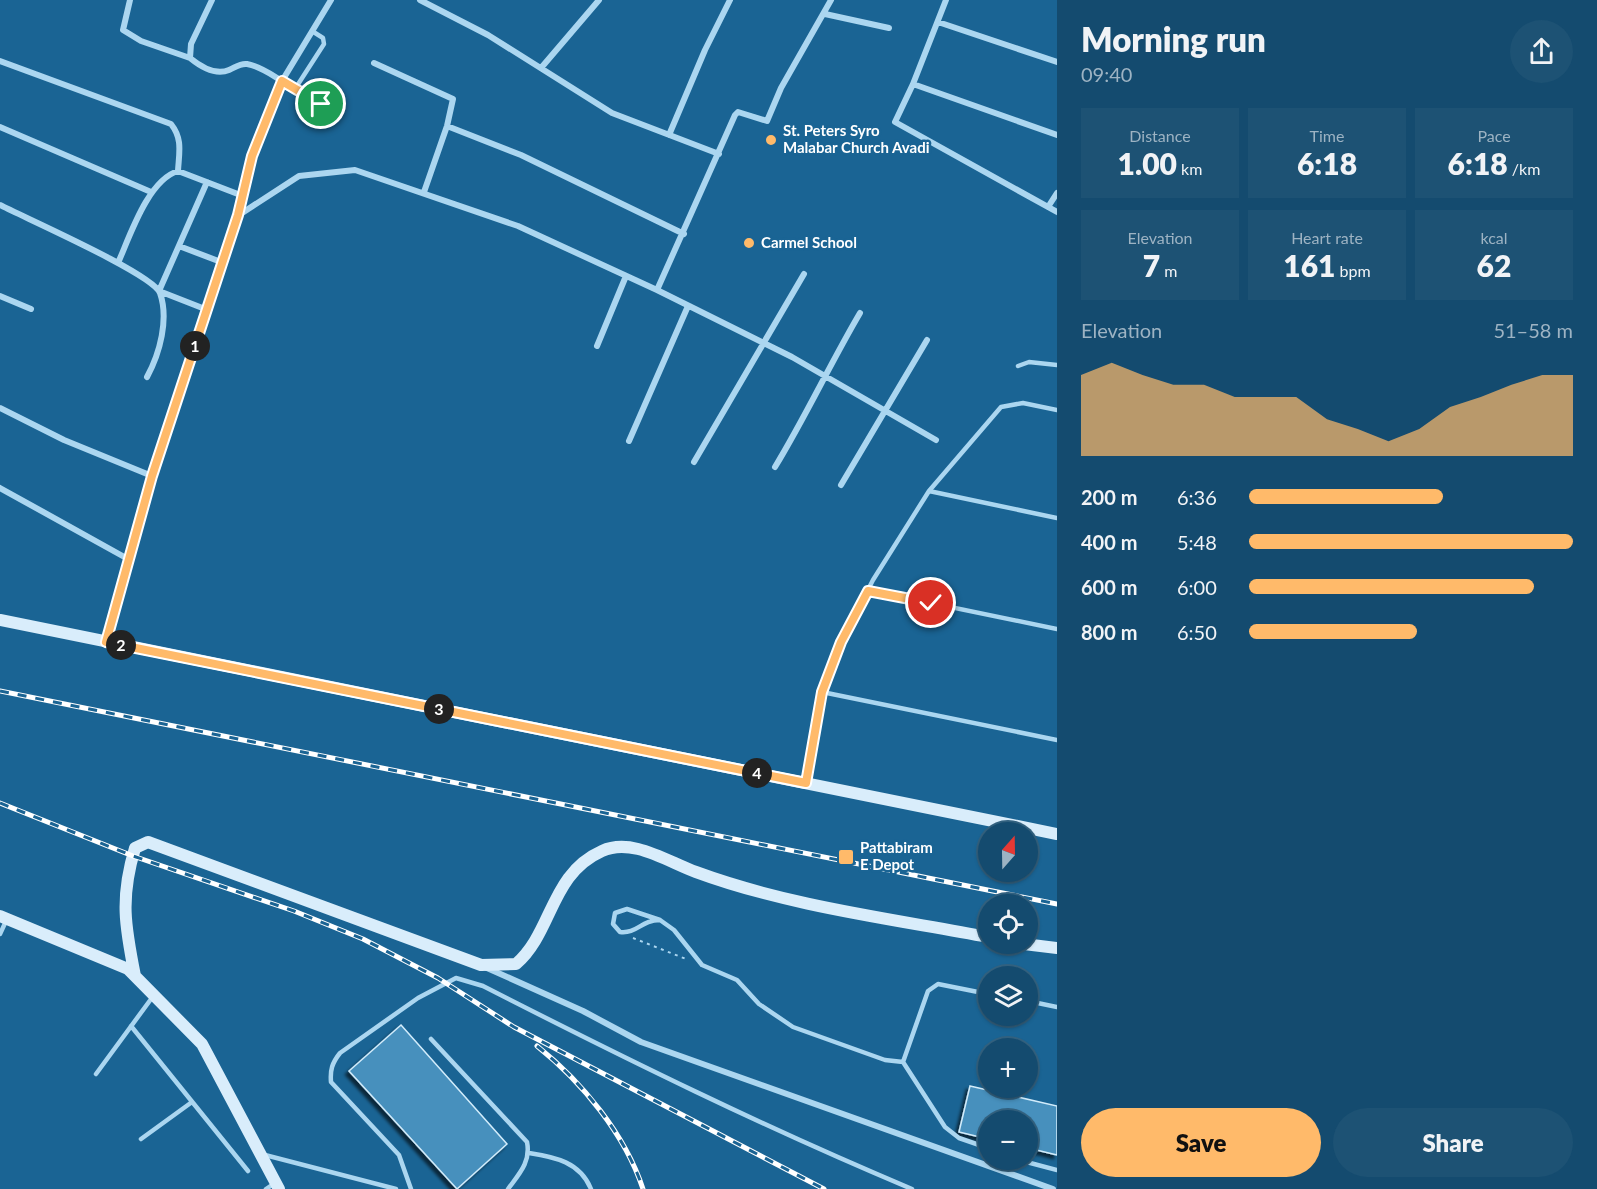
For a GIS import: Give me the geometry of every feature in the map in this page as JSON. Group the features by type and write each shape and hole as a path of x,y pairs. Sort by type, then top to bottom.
{"street":[{"path":"130,0 123,30 141,41 190,58 201,68 225,72 240,64 247,64 282,81"},
{"path":"190,58 191,44 212,0"},
{"path":"106,642 152,476 187,374 205,309 238,215 252,156 282,81 331,0"},
{"path":"420,0 488,35 612,113 719,154"},
{"path":"541,68 599,0"},
{"path":"669,135 705,50 730,0"},
{"path":"657,290 738,112 767,121 781,88 831,0"},
{"path":"946,0 913,84 895,122 1057,212"},
{"path":"825,14 889,28"},
{"path":"938,22 1057,62"},
{"path":"0,61 171,124 177,131 180,144 177,171"},
{"path":"374,63 453,99 447,126 424,192"},
{"path":"913,84 1057,135"},
{"path":"447,126 521,155 684,234"},
{"path":"0,127 151,192"},
{"path":"238,215 299,176 355,170 424,192 518,226 657,290 764,344 936,440"},
{"path":"118,263 151,192 171,173 177,171 243,196"},
{"path":"147,377 157,359 161,339 163,318 159,291 207,182"},
{"path":"1048,207 1057,193"},
{"path":"0,205 118,263 147,279 159,291 205,309"},
{"path":"179,246 221,262"},
{"path":"694,462 804,274"},
{"path":"597,346 626,276"},
{"path":"0,296 31,309"},
{"path":"629,441 688,306"},
{"path":"775,467 810,408 823,376 860,313"},
{"path":"841,485 927,340"},
{"path":"0,408 64,440 152,476"},
{"path":"0,488 128,559"},
{"path":"0,620 1057,834"},
{"path":"135,976 124,922 126,890 135,848 148,842 481,965 583,1011 641,1042 1053,1189"},
{"path":"481,965 516,964 532,945 566,880 581,863 603,850 624,846 712,878 768,893 978,935"},
{"path":"4,917 128,969 202,1044 278,1185"},
{"path":"1038,946 1057,948"}],"lane":[{"path":"295,89 324,44 323,38 312,32"},
{"path":"282,81 321,104"},
{"path":"1018,366 1029,362 1057,365"},
{"path":"806,783 822,692 849,624 928,491 1001,407 1023,403 1057,410"},
{"path":"928,491 1057,518"},
{"path":"868,591 1057,629"},
{"path":"822,692 1057,740"},
{"path":"660,920 644,921 632,932 620,932 613,924 615,912 627,909 660,920 674,930 702,965 723,971 737,980 759,1004 793,1027 885,1060 903,1062"},
{"path":"0,934 4,917"},
{"path":"411,1189 399,1155 331,1082 330,1072 333,1062 340,1053 418,998 456,978 483,986 633,1062 833,1156 912,1189"},
{"path":"903,1062 928,991 938,984 978,992"},
{"path":"96,1074 154,995"},
{"path":"1038,1003 1057,1006"},
{"path":"131,1026 248,1171"},
{"path":"431,1039 527,1142 529,1153 525,1165 508,1189"},
{"path":"903,1062 945,1127 959,1138 978,1145"},
{"path":"141,1139 192,1102"},
{"path":"529,1153 554,1156 569,1163 578,1170 591,1189"},
{"path":"263,1155 396,1189"},
{"path":"1038,1165 1057,1170"},
{"path":"266,1189 278,1185"}],"path":[{"path":"620,932 702,965"}],"building":[{"path":"401,1025 507,1144 457,1189 349,1071"},
{"path":"970,1086 978,1088 978,1098 1022,1098 1057,1106 1057,1155 1038,1150 1038,1110 978,1110 978,1137 959,1132"}],"railway":[{"path":"0,691 1057,904"},
{"path":"0,803 133,856 294,911 363,939 438,978 514,1027 824,1189"},
{"path":"537,1046 570,1076 600,1110 625,1149 643,1189"}],"place":[{"name":"St. Peters Syro Malabar Church Avadi","path":"771,140"},
{"name":"Carmel School","path":"749,243"},
{"name":"Pattabiram E Depot","path":"846,857"}],"route":[{"path":"321,104 282,81 252,156 238,215 205,309 187,374 152,476 106,642 806,783 822,692 841,642 868,591 931,603"}]}
